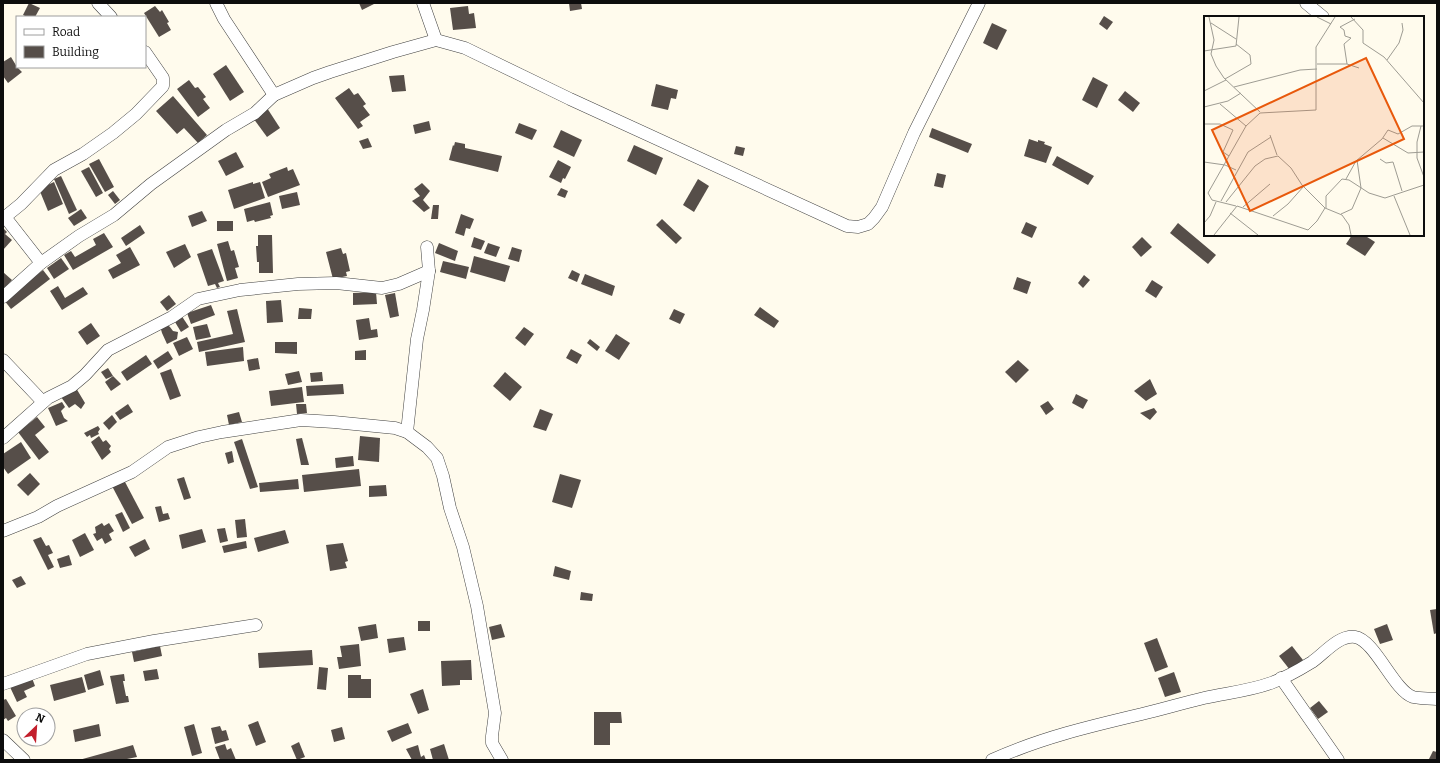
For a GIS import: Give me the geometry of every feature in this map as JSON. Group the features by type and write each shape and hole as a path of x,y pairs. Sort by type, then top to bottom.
{"street":[{"path":"98,3 110,16"},
{"path":"216,3 224,19 274,95"},
{"path":"424,3 436,40"},
{"path":"3,297 41,263 79,236 114,215 151,184 226,130 255,113 274,95 313,78 344,67 436,40 465,48 807,209 847,226 858,227 868,224 882,207 914,133 979,3"},
{"path":"1306,3 1322,16"},
{"path":"41,263 5,217 21,204 54,170 83,154 113,133 136,114 163,86 163,78 146,53"},
{"path":"407,432 416,352 429,271 427,246"},
{"path":"3,438 48,398 72,386 85,375 108,350 172,317 198,299 246,289 298,284 336,284 382,288 399,284 429,271"},
{"path":"3,360 43,402"},
{"path":"3,531 38,517 57,506 132,472 168,447 198,437 229,430 301,420 395,428 407,432 427,447 437,458 443,476 450,508 463,547 477,606 495,713 492,743 502,760"},
{"path":"3,684 87,654 154,641 256,625"},
{"path":"992,760 1008,757 1068,732 1212,696 1251,689 1282,678 1312,662 1333,645 1350,637 1357,637 1364,642 1381,661 1401,688 1412,697 1437,699"},
{"path":"1282,678 1338,760"},
{"path":"3,740 24,760"}],"building":[{"path":"29,3 40,8 36,16 23,15"},
{"path":"359,3 376,3 362,10"},
{"path":"569,3 581,3 582,9 570,11"},
{"path":"155,6 160,12 162,10 169,22 167,23 171,30 159,37 144,13"},
{"path":"468,6 469,14 474,13 476,28 453,30 450,8"},
{"path":"1104,16 1113,22 1107,30 1099,24"},
{"path":"992,23 1007,30 997,50 983,43"},
{"path":"11,57 16,68 22,72 8,83 3,76 3,62"},
{"path":"226,65 244,92 230,101 213,74"},
{"path":"404,75 406,91 392,92 389,76"},
{"path":"1093,77 1108,85 1097,108 1082,100"},
{"path":"189,80 195,88 198,87 206,97 203,99 210,108 198,117 177,89"},
{"path":"656,84 678,90 676,99 671,98 668,110 651,106"},
{"path":"349,88 354,95 358,93 366,104 363,106 370,115 360,122 363,126 358,129 335,98"},
{"path":"1125,91 1140,103 1133,112 1118,100"},
{"path":"173,96 207,135 198,143 184,128 177,134 156,111"},
{"path":"267,108 280,128 267,137 253,118"},
{"path":"429,121 431,130 415,134 413,125"},
{"path":"519,123 537,130 532,140 515,133"},
{"path":"932,128 972,144 968,153 929,137"},
{"path":"561,130 582,140 574,157 553,147"},
{"path":"368,138 372,147 363,149 359,141"},
{"path":"1029,139 1038,142 1038,140 1045,142 1044,144 1052,147 1046,163 1024,156"},
{"path":"455,142 465,144 465,148 502,156 498,172 449,160"},
{"path":"634,145 663,158 656,175 627,161"},
{"path":"736,146 745,148 743,156 734,154"},
{"path":"236,152 244,167 226,176 218,161"},
{"path":"1057,156 1094,176 1088,185 1052,165"},
{"path":"99,159 114,187 105,192 89,164"},
{"path":"558,160 571,167 565,179 563,178 561,183 549,177"},
{"path":"89,167 103,193 96,197 81,171"},
{"path":"287,167 288,171 293,169 300,185 268,197 262,182 271,178 269,174"},
{"path":"937,173 946,175 943,188 934,186"},
{"path":"61,176 77,210 69,214 54,179"},
{"path":"698,179 709,186 694,212 683,205"},
{"path":"54,182 63,204 48,211 39,189"},
{"path":"253,182 253,184 260,182 265,198 234,209 228,190"},
{"path":"422,183 430,191 423,200 430,208 424,212 412,201 420,196 414,189"},
{"path":"561,188 568,191 565,198 557,195"},
{"path":"113,191 120,200 115,204 108,195"},
{"path":"297,192 300,205 282,209 279,196"},
{"path":"270,202 273,215 270,216 271,218 255,222 254,220 247,222 244,209"},
{"path":"433,205 439,205 438,219 431,219"},
{"path":"81,209 87,218 74,226 68,218"},
{"path":"202,211 207,221 192,227 188,216"},
{"path":"461,214 474,219 470,229 466,228 464,236 455,233"},
{"path":"662,219 682,238 676,244 656,225"},
{"path":"217,221 233,221 233,231 217,231"},
{"path":"1026,222 1037,227 1032,238 1021,233"},
{"path":"1178,223 1216,255 1208,264 1170,233"},
{"path":"140,225 145,233 126,246 121,238"},
{"path":"3,228 7,232 5,234 12,240 3,250"},
{"path":"104,233 113,247 73,270 64,255 71,251 75,257 96,245 93,239"},
{"path":"258,235 272,235 273,273 259,273 259,262 257,262 256,246 258,246"},
{"path":"1351,236 1366,236 1375,242 1365,256 1346,244"},
{"path":"474,237 485,241 481,250 471,247"},
{"path":"1142,237 1152,247 1141,257 1132,247"},
{"path":"228,241 231,251 234,250 239,267 235,268 238,278 227,281 217,244"},
{"path":"439,243 458,251 455,261 435,253"},
{"path":"488,243 500,247 496,257 484,253"},
{"path":"185,244 191,257 174,268 166,252"},
{"path":"130,247 140,265 113,279 108,270 121,263 116,255"},
{"path":"512,247 522,250 519,262 508,259"},
{"path":"341,248 343,254 346,253 350,271 346,272 347,276 333,279 326,252"},
{"path":"212,249 224,281 218,283 220,287 217,288 215,284 208,286 197,254"},
{"path":"474,256 510,266 505,282 470,272"},
{"path":"61,258 69,269 54,279 47,268"},
{"path":"443,261 469,267 466,279 440,272"},
{"path":"43,270 50,279 11,309 4,300"},
{"path":"572,270 580,274 577,282 568,278"},
{"path":"3,272 12,280 4,289 3,287"},
{"path":"585,274 615,286 612,296 581,284"},
{"path":"1084,275 1090,280 1083,288 1078,283"},
{"path":"1017,277 1031,282 1027,294 1013,289"},
{"path":"1152,280 1163,287 1156,298 1145,291"},
{"path":"58,286 65,298 83,287 88,294 62,310 50,291"},
{"path":"376,292 377,304 353,305 353,293"},
{"path":"395,293 399,316 390,318 385,295"},
{"path":"169,295 176,304 167,311 160,302"},
{"path":"281,300 283,322 267,323 266,301"},
{"path":"211,305 215,315 191,324 187,313"},
{"path":"760,307 779,321 774,328 754,315"},
{"path":"299,308 312,309 311,319 298,319"},
{"path":"237,309 245,342 199,352 197,342 233,334 227,311"},
{"path":"674,309 685,314 680,324 669,319"},
{"path":"179,312 189,327 181,332 172,317"},
{"path":"369,318 371,330 377,329 378,337 359,340 356,320"},
{"path":"91,323 100,336 87,345 78,332"},
{"path":"165,323 173,331 178,332 177,339 167,344 160,326"},
{"path":"207,324 211,337 196,340 193,327"},
{"path":"524,327 534,334 525,346 515,338"},
{"path":"616,334 630,343 619,360 605,351"},
{"path":"187,337 193,349 179,356 173,343"},
{"path":"590,339 600,347 597,351 587,343"},
{"path":"275,342 297,342 297,354 275,353"},
{"path":"243,347 244,361 207,366 205,352"},
{"path":"571,349 582,355 577,364 566,358"},
{"path":"366,350 366,360 355,360 355,351"},
{"path":"168,351 173,359 158,369 153,361"},
{"path":"146,355 152,364 127,381 121,372"},
{"path":"258,358 260,369 249,371 247,360"},
{"path":"1018,360 1029,370 1016,383 1005,372"},
{"path":"108,368 113,376 106,379 101,372"},
{"path":"171,369 181,396 170,400 160,373"},
{"path":"299,371 302,382 288,385 285,374"},
{"path":"322,372 323,381 311,382 310,373"},
{"path":"505,372 522,387 510,401 493,386"},
{"path":"113,376 121,384 111,391 105,382"},
{"path":"1150,379 1157,394 1146,401 1134,391"},
{"path":"343,384 344,394 307,396 306,386"},
{"path":"302,387 304,402 271,406 269,391"},
{"path":"76,388 85,403 81,409 75,404 69,408 61,397"},
{"path":"1076,394 1088,400 1083,409 1072,403"},
{"path":"1048,401 1054,409 1046,415 1040,406"},
{"path":"62,402 65,407 61,411 64,418 68,421 56,426 48,408"},
{"path":"128,404 133,412 120,420 115,413"},
{"path":"296,404 306,404 307,413 297,414"},
{"path":"1154,408 1157,412 1150,420 1140,413"},
{"path":"540,409 553,414 546,431 533,427"},
{"path":"239,412 242,422 229,425 227,415"},
{"path":"112,415 117,422 109,430 103,423"},
{"path":"37,417 45,427 35,435 49,452 39,460 18,432"},
{"path":"98,426 100,429 98,432 99,434 91,438 90,435 87,437 84,433"},
{"path":"99,436 103,442 106,440 111,446 109,449 111,452 102,460 91,442"},
{"path":"360,436 380,438 379,462 358,460"},
{"path":"302,438 309,465 301,465 296,439"},
{"path":"242,439 258,487 250,489 234,442"},
{"path":"21,442 31,458 8,474 3,467 3,454"},
{"path":"232,451 234,462 228,464 225,453"},
{"path":"353,456 354,466 336,468 335,458"},
{"path":"359,469 361,486 304,492 302,475"},
{"path":"30,473 40,484 28,496 17,485"},
{"path":"560,474 581,480 572,508 552,502"},
{"path":"184,477 191,498 184,500 177,479"},
{"path":"298,479 299,489 260,492 259,483"},
{"path":"124,480 144,518 132,524 112,486"},
{"path":"386,485 387,496 369,497 369,486"},
{"path":"161,506 163,514 168,513 170,519 159,522 155,507"},
{"path":"122,512 130,528 123,532 115,515"},
{"path":"245,519 247,537 237,538 235,520"},
{"path":"102,523 104,526 109,523 114,531 109,534 112,540 105,544 102,538 97,541 93,534 96,533 95,527"},
{"path":"225,528 228,541 220,543 217,529"},
{"path":"202,529 206,542 182,549 179,535"},
{"path":"285,530 289,543 258,552 254,538"},
{"path":"85,533 94,550 80,557 72,540"},
{"path":"41,537 46,546 49,545 53,553 48,555 54,567 48,570 33,540"},
{"path":"145,539 150,549 135,557 129,547"},
{"path":"246,541 247,548 224,553 222,546"},
{"path":"343,543 348,561 345,562 347,568 330,571 326,545"},
{"path":"69,555 72,565 60,568 57,559"},
{"path":"555,566 571,571 569,580 553,576"},
{"path":"21,576 26,584 17,588 12,580"},
{"path":"581,592 593,594 592,601 580,600"},
{"path":"1437,609 1437,633 1434,634 1430,610"},
{"path":"418,621 430,621 430,631 418,631"},
{"path":"376,624 378,638 361,641 358,627"},
{"path":"501,624 505,637 492,640 489,627"},
{"path":"1387,624 1393,640 1380,644 1374,629"},
{"path":"404,637 406,650 389,653 387,639"},
{"path":"1157,638 1168,667 1155,672 1144,643"},
{"path":"359,644 361,666 339,669 337,657 342,657 340,646"},
{"path":"160,646 162,656 134,662 132,652"},
{"path":"1292,646 1303,660 1290,670 1279,656"},
{"path":"312,650 313,665 259,668 258,653"},
{"path":"471,660 472,680 460,680 460,685 442,686 441,661"},
{"path":"319,667 328,668 326,690 317,689"},
{"path":"157,669 159,679 145,681 143,671"},
{"path":"100,670 104,685 88,690 84,675"},
{"path":"1174,672 1181,692 1165,697 1158,678"},
{"path":"124,674 125,681 123,681 126,696 128,696 129,702 116,704 110,676"},
{"path":"348,675 361,675 361,679 371,679 371,698 348,698"},
{"path":"82,677 86,692 54,701 50,685"},
{"path":"32,678 35,686 24,691 27,697 17,702 10,687"},
{"path":"423,689 429,710 418,714 410,694"},
{"path":"6,699 16,716 8,721 6,718 3,720 3,700"},
{"path":"1319,701 1328,712 1318,719 1310,708"},
{"path":"594,712 621,712 622,723 610,723 610,745 594,745"},
{"path":"258,721 266,742 256,746 248,725"},
{"path":"408,723 412,733 392,742 387,731"},
{"path":"99,724 101,736 75,742 73,730"},
{"path":"194,724 202,753 192,756 184,727"},
{"path":"220,726 222,731 226,730 229,740 215,744 211,728"},
{"path":"342,727 345,739 334,742 331,730"},
{"path":"299,742 305,757 297,760 291,746"},
{"path":"225,744 227,750 231,748 236,760 220,760 215,747"},
{"path":"444,744 449,760 433,760 430,749"},
{"path":"133,745 137,757 122,760 79,760"},
{"path":"418,745 421,757 424,755 426,760 412,760 406,749"},
{"path":"1433,751 1437,752 1437,760 1429,759"}]}
